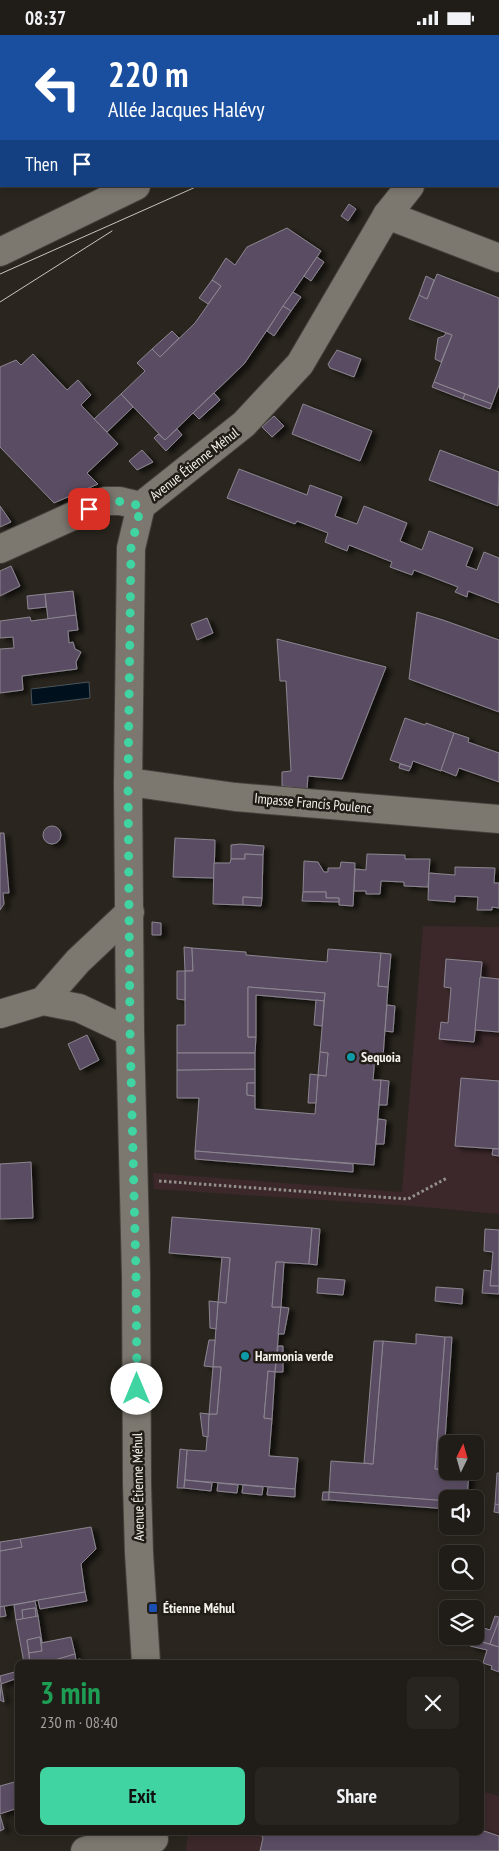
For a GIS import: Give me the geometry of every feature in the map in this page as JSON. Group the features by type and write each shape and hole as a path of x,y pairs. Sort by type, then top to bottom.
{"street":[{"path":"0,252 134,187"},
{"name":"Avenue Étienne Méhul","path":"146,1660 139,1553 136,1275 130,1032 128,784 131,548 141,506 244,424 300,364 386,215 409,187"},
{"path":"386,215 499,258"},
{"path":"0,549 106,501 120,501 141,506"},
{"name":"Impasse Francis Poulenc","path":"128,784 143,784 235,797 499,819"},
{"path":"43,1001 78,961 130,912"},
{"path":"0,1014 43,1001 79,1008 130,1032"},
{"path":"85,1851 119,1841 154,1841"}],"path":[{"path":"134,1179 408,1199 446,1178"}],"shaded area":[{"path":"423,926 499,927 499,1214 412,1206 154,1189 153,1173 402,1192"},
{"path":"484,1792 499,1796 499,1851 186,1851 188,1835 484,1835"}],"water":[{"path":"89,682 90,698 32,705 31,689"}],"building":[{"path":"349,204 356,209 348,221 341,216"},
{"path":"287,228 321,251 244,364 165,440 121,394 145,371 137,363 152,349 160,357 195,323 221,286 212,280 226,258 235,265 247,247"},
{"path":"317,257 324,262 311,281 304,276"},
{"path":"437,274 499,298 499,385 492,404 434,382 452,335 409,319 419,295 427,299"},
{"path":"426,276 434,280 427,299 419,295"},
{"path":"212,280 221,286 208,304 199,298"},
{"path":"293,292 301,297 291,311 283,306"},
{"path":"283,306 291,311 274,336 267,331"},
{"path":"172,331 179,338 160,357 152,349"},
{"path":"446,333 452,335 441,362 435,359 438,338"},
{"path":"337,350 361,359 354,377 330,368 328,364"},
{"path":"33,354 67,390 78,380 91,395 81,405 118,444 87,473 98,484 54,503 0,447 0,367 16,360 21,365"},
{"path":"434,382 465,394 463,399 432,387"},
{"path":"214,393 220,400 199,419 193,413"},
{"path":"214,393 220,400 199,419 193,413"},
{"path":"121,394 133,407 107,432 94,419"},
{"path":"465,394 492,404 490,409 463,399"},
{"path":"303,404 372,431 360,461 292,434"},
{"path":"274,416 284,426 272,437 262,427"},
{"path":"177,429 182,435 166,451 154,438 158,434 165,440"},
{"path":"142,450 153,462 137,470 129,461"},
{"path":"440,450 499,472 498,506 429,480"},
{"path":"239,469 307,495 310,485 342,497 335,516 357,524 364,506 407,523 400,541 422,550 429,531 473,548 466,566 477,570 484,552 499,558 499,603 468,591 467,597 455,592 458,587 414,570 412,575 390,567 392,562 349,545 347,551 325,542 328,533 297,521 295,524 227,498"},
{"path":"0,506 11,522 0,527"},
{"path":"11,566 20,586 0,596 0,571"},
{"path":"73,591 76,615 48,619 45,594"},
{"path":"45,594 46,607 28,609 27,596"},
{"path":"417,612 499,640 499,712 409,679"},
{"path":"76,615 78,630 68,631 69,643 73,642 75,649 81,652 76,662 77,669 22,676 23,690 0,693 0,649 14,648 13,637 0,638 0,621 30,617 31,621"},
{"path":"207,618 213,633 197,640 191,624"},
{"path":"277,639 386,667 342,779 308,776 307,789 282,786 282,772 291,771 286,681 280,681"},
{"path":"405,718 454,733 441,771 413,761 411,767 390,760"},
{"path":"454,733 469,738 468,742 499,753 499,782 459,768 456,776 441,770"},
{"path":"400,764 411,767 409,771 399,768"},
{"path":"52,826 58,829 61,835 58,841 52,844 46,841 43,835 46,829"},
{"path":"0,833 4,833 9,893 3,893 4,904 0,910"},
{"path":"175,838 215,840 214,878 173,877"},
{"path":"231,845 264,846 263,855 245,854 245,859 231,859"},
{"path":"245,854 263,855 262,898 243,897 243,905 213,904 214,863 230,863 231,859 245,859"},
{"path":"367,854 405,855 405,859 430,859 428,887 404,886 404,882 381,881 380,894 366,894 366,891 354,891 355,869 366,870"},
{"path":"304,861 318,862 324,872 328,872 328,868 340,868 341,862 355,863 353,906 339,905 339,898 326,898 326,892 303,892"},
{"path":"455,867 495,868 494,883 499,883 499,908 492,907 492,910 477,910 478,897 455,896 455,902 428,900 429,873 455,875"},
{"path":"303,892 326,892 326,898 339,898 339,902 302,901"},
{"path":"243,897 262,898 261,906 243,905"},
{"path":"152,922 161,923 161,935 152,935"},
{"path":"184,947 192,948 193,971 185,971"},
{"name":"Sequoia","path":"192,948 246,952 246,955 327,962 328,949 381,953 378,986 388,987 383,1057 375,1056 373,1080 381,1080 374,1165 195,1151 199,1098 177,1098 177,1070 255,1069 255,1083 247,1083 247,1095 255,1096 255,1109 315,1114 318,1075 326,1076 328,1053 320,1052 325,993 248,987 248,1037 256,1037 255,1053 177,1053 177,1025 185,1025 185,971 193,971"},
{"path":"381,953 391,954 388,987 378,986"},
{"path":"446,959 482,962 474,1042 439,1039 441,1022 448,1023 451,988 444,987"},
{"path":"177,971 185,971 185,1000 177,999"},
{"path":"480,977 499,979 499,1032 475,1030"},
{"path":"248,987 325,993 324,1001 256,995 256,1037 248,1037"},
{"path":"316,1000 324,1001 322,1026 314,1025"},
{"path":"387,1005 395,1006 393,1032 385,1031"},
{"path":"87,1035 99,1060 80,1070 68,1044"},
{"path":"320,1052 328,1053 326,1076 318,1075"},
{"path":"177,1053 255,1053 255,1069 177,1070"},
{"path":"310,1074 318,1075 316,1103 308,1103"},
{"path":"461,1078 499,1081 499,1149 455,1146"},
{"path":"381,1080 389,1081 387,1105 379,1105"},
{"path":"247,1083 255,1083 255,1096 247,1095"},
{"path":"378,1119 386,1120 384,1144 376,1144"},
{"path":"493,1149 499,1149 499,1156 492,1155"},
{"path":"195,1151 353,1164 353,1172 195,1159"},
{"path":"31,1162 33,1218 0,1219 0,1164"},
{"name":"Harmonia verde","path":"172,1217 312,1228 309,1264 276,1262 272,1307 281,1307 275,1372 268,1371 264,1418 272,1419 269,1456 298,1458 295,1489 185,1480 187,1450 206,1451 209,1414 217,1414 221,1367 213,1367 218,1302 226,1303 230,1258 169,1253"},
{"path":"312,1228 320,1229 317,1265 309,1264"},
{"path":"485,1229 499,1230 499,1286 490,1286 493,1252 484,1251"},
{"path":"222,1257 230,1258 226,1303 218,1302"},
{"path":"276,1262 284,1262 281,1307 272,1307"},
{"path":"484,1270 491,1271 490,1286 499,1286 499,1294 482,1293"},
{"path":"318,1278 345,1280 343,1295 317,1293"},
{"path":"436,1287 463,1289 462,1304 435,1301"},
{"path":"209,1301 218,1302 216,1329 210,1328"},
{"path":"281,1307 289,1308 284,1334 278,1334"},
{"path":"416,1334 445,1337 435,1469 439,1469 439,1480 468,1480 468,1490 439,1490 439,1500 329,1492 331,1461 373,1464 383,1341 416,1344"},
{"path":"445,1337 452,1337 445,1435 439,1435 439,1469 435,1469"},
{"path":"209,1340 215,1340 213,1367 204,1366"},
{"path":"374,1341 383,1341 373,1464 364,1463"},
{"path":"278,1346 283,1346 283,1372 275,1372"},
{"path":"213,1367 221,1367 217,1414 209,1414"},
{"path":"268,1371 275,1372 272,1419 264,1418"},
{"path":"200,1413 209,1414 208,1437 203,1436"},
{"path":"180,1449 187,1450 184,1488 177,1488"},
{"path":"497,1473 499,1473 499,1505 495,1504"},
{"path":"185,1480 212,1483 211,1491 184,1488"},
{"path":"218,1483 238,1485 237,1493 217,1491"},
{"path":"243,1485 263,1487 262,1495 242,1493"},
{"path":"268,1487 295,1489 295,1497 267,1495"},
{"path":"323,1492 329,1492 329,1500 322,1500"},
{"path":"329,1492 439,1500 439,1508 329,1500"},
{"path":"495,1504 499,1505 499,1513 494,1512"},
{"path":"91,1527 96,1549 81,1564 85,1592 0,1607 0,1551 22,1547 20,1539"},
{"path":"20,1539 22,1547 0,1551 0,1542"},
{"path":"85,1592 87,1601 40,1609 38,1600"},
{"path":"35,1601 38,1616 36,1617 35,1608 22,1610 23,1619 16,1620 14,1605"},
{"path":"4,1606 6,1616 0,1617 0,1607"},
{"path":"35,1608 36,1617 23,1619 22,1610"},
{"path":"38,1616 42,1642 40,1637 27,1640 30,1660 23,1660 16,1620"},
{"path":"495,1616 499,1617 490,1644 484,1642 484,1628 490,1630"},
{"path":"499,1620 499,1647 490,1644"},
{"path":"40,1637 42,1651 29,1653 27,1640"},
{"path":"71,1637 75,1654 55,1660 30,1660 29,1653 42,1651 41,1643"},
{"path":"484,1643 499,1647 499,1672 491,1669 492,1666 484,1663 487,1650 470,1645 484,1645"},
{"path":"75,1654 76,1660 55,1660"},
{"path":"15,1672 15,1679 1,1684 0,1676"},
{"path":"1,1684 4,1702 0,1700"},
{"path":"15,1782 15,1809 0,1814 0,1786"},
{"path":"0,1815 4,1829 0,1831"},
{"path":"484,1831 499,1836 499,1851 260,1851 263,1838 261,1835 484,1835"}],"tram line":[{"path":"0,274 196,187"},
{"path":"0,302 112,231"}],"place":[{"name":"Sequoia","path":"351,1057"},
{"name":"Harmonia verde","path":"245,1356"},
{"name":"Étienne Méhul","path":"153,1608"}],"route":[{"path":"89,509 106,501 120,501 141,506 131,548 128,784 130,1032 137,1389"}]}
